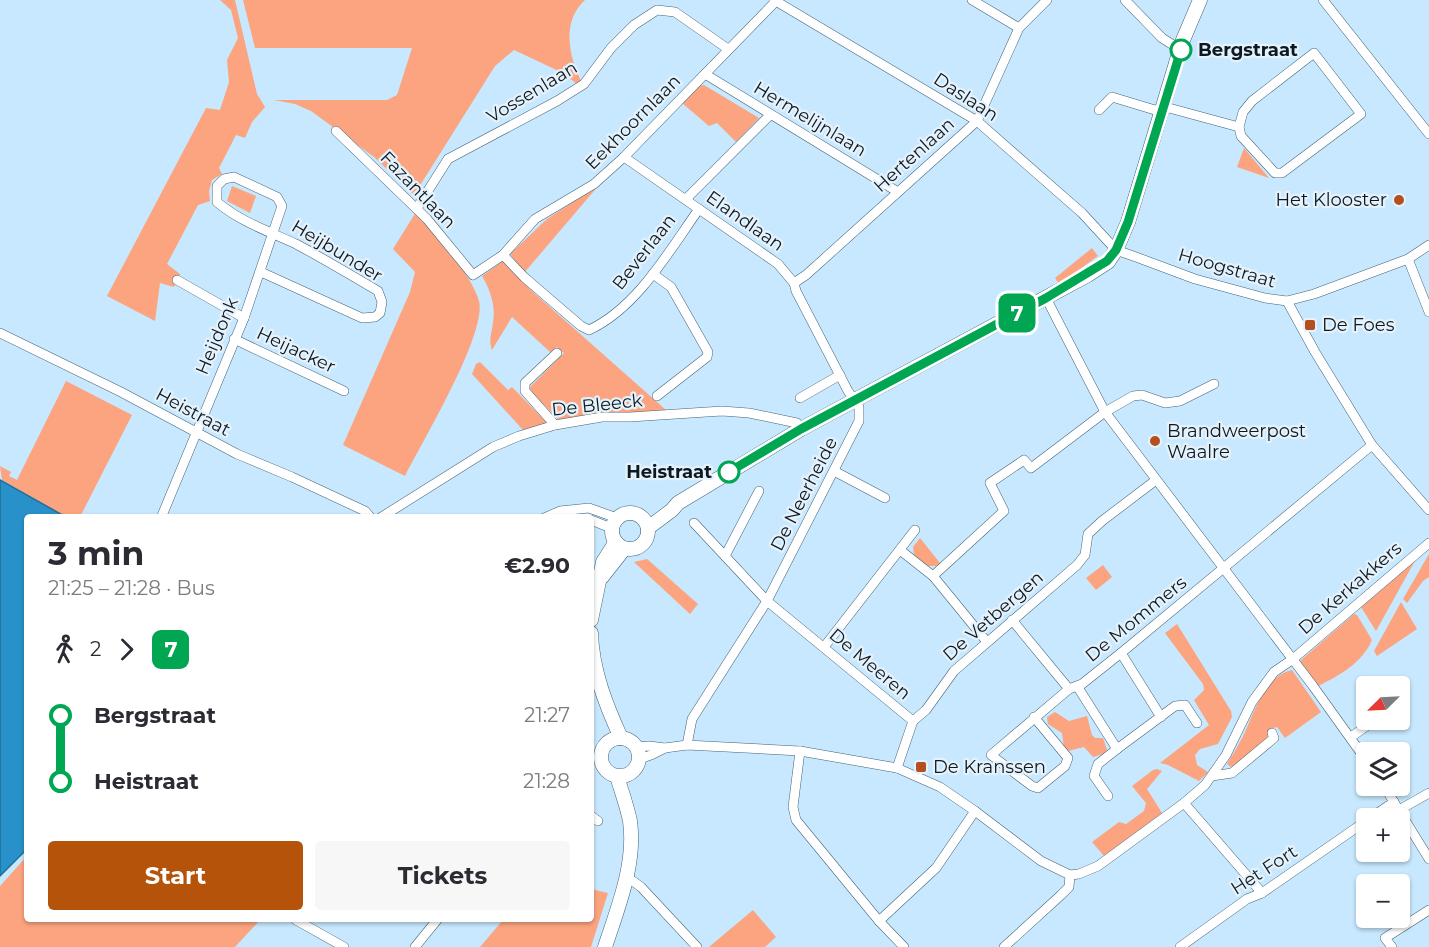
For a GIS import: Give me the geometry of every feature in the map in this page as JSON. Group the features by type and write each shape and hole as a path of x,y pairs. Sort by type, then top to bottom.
{"main road":[{"path":"645,523 667,504 678,502 801,429 1046,298 1107,261 1116,250 1128,222 1166,108 1181,50 1200,0"},
{"path":"627,513 638,515 645,523 646,540 636,549 619,546 614,523 627,513"},
{"path":"594,606 603,562 619,546"},
{"path":"594,660 604,699 603,714 615,740"},
{"path":"615,740 627,740 637,753 637,765 623,775 606,770 603,765 602,752 615,740"},
{"path":"604,947 627,877 631,834 629,818 632,802 623,775"}],"street":[{"name":"Eekhoornlaan","path":"502,255 535,219 594,184 624,157 775,0"},
{"name":"Daslaan","path":"775,0 977,121 1082,213 1116,250"},
{"path":"972,0 1019,28"},
{"name":"Hertenlaan","path":"794,283 806,275 977,121 1019,28 1047,0"},
{"path":"1125,0 1162,38 1181,50"},
{"path":"1323,0 1429,134"},
{"name":"Vossenlaan","path":"417,208 448,159 557,101 584,84 611,48 633,25 657,10 675,12 728,50"},
{"path":"1314,53 1361,114 1282,173 1270,170 1241,136 1239,127 1243,112 1252,101 1314,53"},
{"name":"Hermelijnlaan","path":"705,74 898,192"},
{"path":"1099,110 1112,97 1155,110 1166,108 1239,127"},
{"path":"686,199 770,115"},
{"name":"Fazantlaan","path":"336,131 417,208 473,276 502,255"},
{"name":"Elandlaan","path":"624,157 778,264 794,283 840,375 855,399"},
{"path":"234,177 277,197 282,206 274,233 224,208 217,202 215,196 217,186 224,179 234,177"},
{"name":"Beverlaan","path":"502,255 581,326 589,330 599,325 630,299 653,274 699,209"},
{"name":"Heijdonk","path":"163,514 244,318 274,233"},
{"name":"Heijbunder","path":"261,272 362,318 380,313 382,302 378,291 274,233"},
{"name":"Hoogstraat","path":"1116,250 1195,279 1265,298 1287,301 1314,294 1407,259 1429,245"},
{"path":"1407,259 1429,312"},
{"path":"653,274 671,287 708,352 707,357 657,396"},
{"path":"177,280 244,318"},
{"path":"1046,298 1105,412 1356,744"},
{"path":"1287,301 1315,352 1372,445 1429,510"},
{"name":"Heistraat","path":"0,333 121,392 237,454 292,477 368,514"},
{"name":"Heijacker","path":"234,339 344,391"},
{"path":"555,425 524,387 525,383 557,353"},
{"path":"800,398 840,375"},
{"path":"933,576 1004,511 990,483 1024,460 1031,468 1105,412 1133,396 1143,395 1165,403 1180,401 1214,384"},
{"name":"De Neerheide","path":"687,745 692,719 767,602 859,421 859,407 855,399"},
{"name":"De Bleeck","path":"386,514 493,447 519,435 555,425 602,417 722,411 776,417 797,423 801,429"},
{"name":"De Mommers","path":"1034,717 1068,758 1065,766 1038,788 1032,786 991,755 1029,724 1034,717 1121,653 1372,445"},
{"path":"834,471 885,498"},
{"name":"De Vetbergen","path":"913,721 926,710 954,671 1077,566 1085,555 1088,534 1156,480"},
{"path":"725,556 759,491"},
{"path":"553,514 560,511 589,508 614,523"},
{"path":"573,511 579,514"},
{"path":"594,520 614,523"},
{"path":"694,523 767,602"},
{"path":"824,647 915,530"},
{"name":"De Kerkakkers","path":"1293,659 1429,543"},
{"path":"900,550 933,576 987,642"},
{"name":"De Meeren","path":"767,602 913,721 897,768"},
{"path":"1012,620 1073,688 1117,749"},
{"path":"1121,653 1161,717"},
{"path":"637,753 649,746 664,748 687,745 800,751 897,768 940,787 1041,861 1070,875 1079,874 1098,866 1184,804 1212,776 1227,755 1252,702 1274,672 1293,659"},
{"path":"1108,796 1094,776 1098,765 1117,749 1175,706 1185,705 1197,723"},
{"path":"1352,737 1361,730"},
{"path":"1212,776 1232,773 1274,738 1272,733"},
{"path":"800,751 793,807 796,820 903,947"},
{"name":"Het Fort","path":"1393,808 1429,793"},
{"path":"1390,796 1429,859"},
{"path":"1184,804 1262,893"},
{"path":"879,921 936,868 975,811"},
{"name":"Het Fort","path":"1180,947 1191,944 1248,899 1262,893 1356,828"},
{"path":"1004,947 1061,896 1068,887 1070,875"},
{"path":"627,877 641,887 697,947"},
{"path":"1392,947 1385,938 1429,910"},
{"path":"300,922 345,947"},
{"path":"415,947 435,922"}],"shaded area":[{"path":"220,0 235,0 257,94 265,107 252,122 245,138 236,135 219,168 222,174 212,180 209,191 210,201 198,205 167,264 180,274 174,287 160,283 155,321 107,296 206,108 220,110 229,82 227,60 238,38 231,10"},
{"path":"243,0 585,0 577,9 570,29 573,61 581,81 577,84 563,73 514,50 495,66 414,195 374,157 311,111 295,104 274,100 387,100 397,95 412,48 255,48"},
{"path":"704,85 759,118 736,142 717,123 709,126 682,103 697,86"},
{"path":"1244,148 1269,178 1237,167"},
{"path":"599,185 524,273 510,254 547,219"},
{"path":"232,186 256,196 250,213 227,201"},
{"path":"416,212 452,255 469,280 479,301 479,317 464,362 405,476 343,445 410,292 415,272 393,249"},
{"path":"1092,248 1098,256 1059,284 1055,278"},
{"path":"503,261 534,293 666,410 582,416 560,421 528,389 564,353 557,347 550,352 512,317 492,350 490,340 494,316 493,304 482,276"},
{"path":"480,362 508,390 512,387 547,423 523,430 472,374 476,364"},
{"path":"66,381 132,415 82,514 61,514 2,480 0,466 11,472 9,476 17,480"},
{"path":"920,538 940,563 936,566 926,566 914,555 913,547"},
{"path":"1429,554 1429,577 1423,581 1407,603 1403,599"},
{"path":"647,559 698,604 690,614 634,562"},
{"path":"1416,559 1376,631 1361,607"},
{"path":"1103,565 1112,577 1096,590 1086,578"},
{"path":"1401,602 1417,629 1377,656 1374,651"},
{"path":"1354,614 1357,615 1372,640 1368,648 1342,673 1318,686 1300,661"},
{"path":"1177,624 1231,711 1232,717 1218,744 1200,749 1195,755 1197,765 1208,772 1199,781 1160,763 1209,725 1194,700 1204,690 1203,684 1165,633"},
{"path":"1292,670 1321,712 1285,738 1277,727 1270,729 1268,739 1231,767 1227,764 1262,695 1275,679"},
{"path":"1055,712 1069,721 1087,716 1092,735 1095,738 1103,738 1107,750 1093,757 1084,747 1068,751 1064,748 1062,733 1048,724 1047,717"},
{"path":"1157,769 1162,771 1147,789 1162,813 1104,856 1092,842 1119,822 1126,824 1144,811 1146,803 1132,786"},
{"path":"24,859 24,922 258,922 235,947 0,947 0,886"},
{"path":"594,890 608,893 591,947 480,947 501,922 594,922"},
{"path":"753,910 776,937 765,947 709,947"}],"water":[{"path":"0,480 61,514 24,514 24,852 0,876"}],"bus line":[{"name":"7","path":"729,472 801,429 1088,275 1107,261 1116,250 1128,222 1181,50"}],"place":[{"name":"Bergstraat","path":"1181,50"},
{"name":"Het Klooster","path":"1399,200"},
{"name":"De Foes","path":"1310,325"},
{"name":"Brandweerpost Waalre","path":"1155,441"},
{"name":"Heistraat","path":"729,472"},
{"name":"De Kranssen","path":"921,767"}]}
